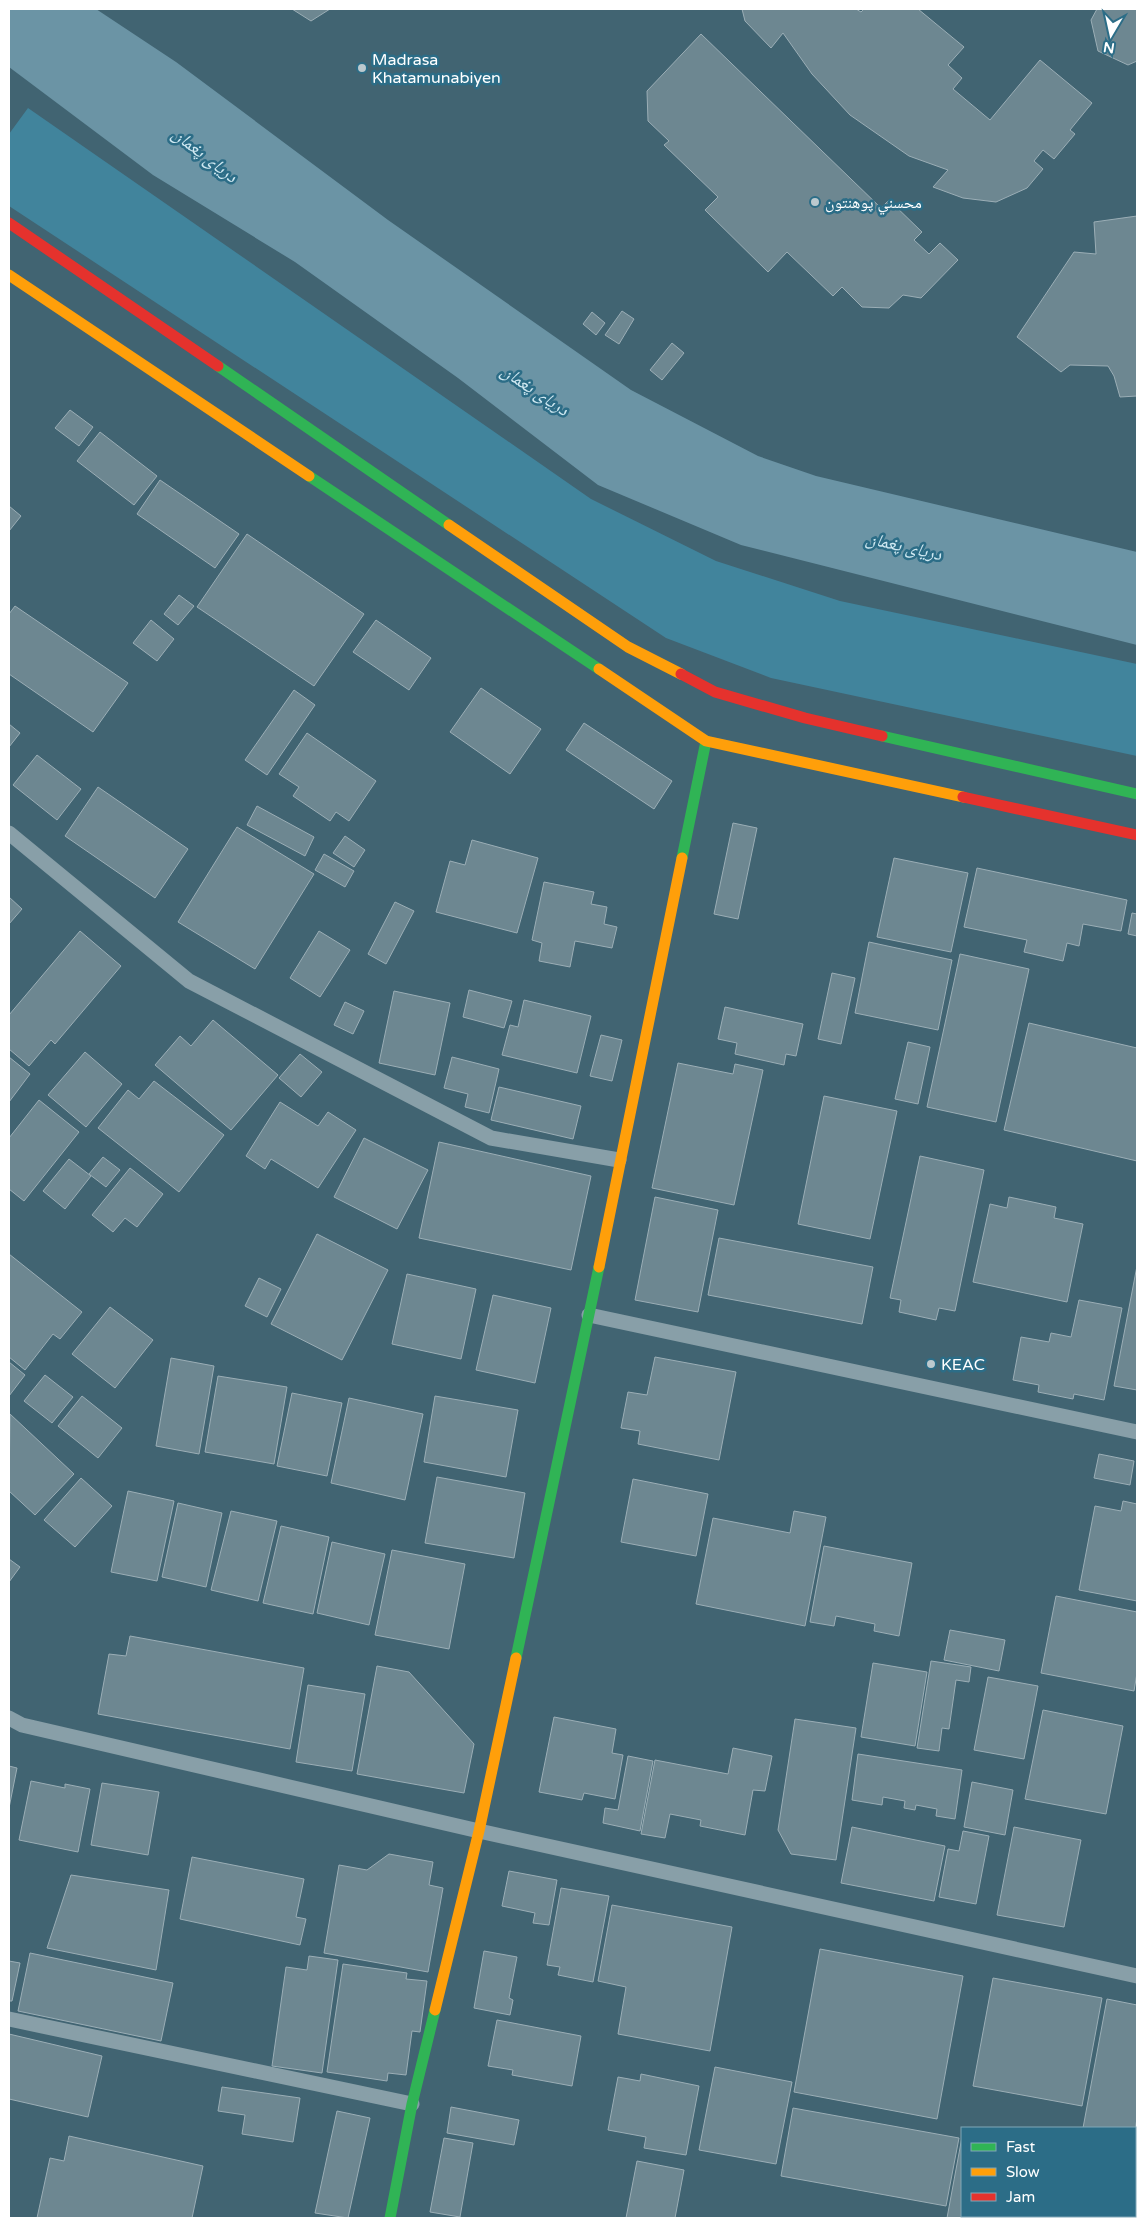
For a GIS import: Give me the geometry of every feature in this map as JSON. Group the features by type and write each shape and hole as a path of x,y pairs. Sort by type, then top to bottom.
{"main road":[{"path":"9,223 628,647 715,692 805,718 1137,794"},
{"path":"9,275 706,741 1137,836"},
{"path":"390,2218 412,2104 479,1831 589,1315 619,1160 706,741"}],"street":[{"path":"9,833 189,981 491,1138 619,1160"},
{"path":"589,1315 1137,1432"},
{"path":"9,1718 22,1725 479,1831 1137,1976"},
{"path":"9,2019 412,2104"}],"shaded area":[{"path":"28,108 591,499 716,561 840,601 1137,664 1137,756 771,678 666,638 9,206 9,134"}],"water":[{"name":"دریای پغمان","path":"9,9 96,9 176,62 388,220 631,390 758,456 816,476 1137,552 1137,645 741,545 598,485 458,378 295,262 153,175 9,67"}],"building":[{"path":"292,9 330,9 311,21"},
{"path":"742,9 856,9 861,12 864,9 918,9 964,47 948,65 962,78 953,89 990,120 1040,60 1092,103 1070,130 1075,134 1054,159 1043,150 1034,161 1043,169 1027,188 996,202 963,198 933,187 948,170 909,156 850,115 812,74 783,33 771,48 745,21"},
{"path":"1097,9 1137,9 1137,61 1128,65 1098,51 1091,20"},
{"path":"701,34 881,208 889,200 922,232 914,240 929,254 940,243 958,260 921,298 903,295 889,308 862,307 842,287 833,296 787,252 768,272 705,210 718,197 664,145 669,141 648,121 647,91"},
{"path":"1137,216 1137,396 1120,397 1114,376 1108,366 1070,365 1061,372 1017,337 1074,252 1096,254 1094,222"},
{"path":"622,311 634,319 619,344 605,335"},
{"path":"592,312 605,323 596,335 583,324"},
{"path":"672,343 684,353 662,380 650,370"},
{"path":"70,410 93,427 79,446 55,428"},
{"path":"100,432 157,476 134,505 77,461"},
{"path":"160,480 239,534 215,568 137,514"},
{"path":"9,506 21,516 9,531"},
{"path":"247,534 364,614 314,686 197,607"},
{"path":"179,595 194,606 178,625 164,614"},
{"path":"15,606 128,683 93,732 9,674 9,614"},
{"path":"151,620 174,639 157,661 133,643"},
{"path":"376,620 431,658 409,690 353,652"},
{"path":"481,688 541,729 510,774 450,732"},
{"path":"294,690 315,705 267,775 245,760"},
{"path":"584,723 672,781 654,809 566,750"},
{"path":"9,724 20,733 9,747"},
{"path":"307,733 376,781 349,821 336,812 330,821 293,796 299,787 279,774"},
{"path":"37,755 81,789 57,820 13,785"},
{"path":"98,787 188,849 155,898 65,836"},
{"path":"257,806 314,837 305,856 247,825"},
{"path":"733,823 757,828 738,919 714,914"},
{"path":"237,827 314,874 255,969 178,922"},
{"path":"345,836 365,850 354,867 333,853"},
{"path":"472,840 538,858 517,933 436,912 450,861 465,865"},
{"path":"324,854 354,871 345,887 315,870"},
{"path":"894,858 968,873 951,952 877,937"},
{"path":"977,868 1127,900 1121,931 1083,924 1079,946 1067,943 1063,961 1024,952 1027,940 964,927"},
{"path":"544,882 594,892 591,904 607,907 604,924 617,927 612,948 575,941 570,967 539,961 542,943 532,940"},
{"path":"9,897 22,909 9,924"},
{"path":"395,902 414,911 386,964 368,954"},
{"path":"1132,913 1137,914 1137,936 1128,934"},
{"path":"80,931 121,966 55,1044 51,1040 29,1066 9,1049 9,1015"},
{"path":"319,931 350,950 320,997 290,978"},
{"path":"869,942 952,960 938,1030 855,1013"},
{"path":"960,954 1029,969 996,1122 927,1107"},
{"path":"832,973 855,978 841,1044 818,1039"},
{"path":"469,990 512,1001 504,1028 463,1017"},
{"path":"394,991 450,1003 435,1075 379,1063"},
{"path":"524,1000 591,1016 577,1073 502,1055 510,1025 518,1027"},
{"path":"345,1002 364,1011 353,1034 334,1025"},
{"path":"725,1007 803,1024 796,1056 786,1054 784,1065 735,1054 737,1043 718,1039"},
{"path":"213,1020 278,1075 231,1130 155,1065 180,1036 191,1046"},
{"path":"1029,1023 1137,1048 1137,1161 1004,1130"},
{"path":"601,1035 622,1040 612,1081 590,1076"},
{"path":"908,1042 930,1047 918,1104 895,1099"},
{"path":"85,1052 122,1084 86,1127 48,1095"},
{"path":"300,1054 322,1072 301,1097 279,1078"},
{"path":"9,1057 30,1074 9,1102"},
{"path":"452,1057 499,1069 489,1113 465,1107 468,1094 444,1088"},
{"path":"678,1063 733,1074 735,1064 763,1070 734,1205 652,1188"},
{"path":"154,1081 224,1135 179,1192 98,1128 128,1090 139,1099"},
{"path":"499,1087 581,1106 573,1139 491,1120"},
{"path":"824,1096 897,1111 870,1239 798,1224"},
{"path":"39,1100 79,1132 24,1201 9,1189 9,1138"},
{"path":"280,1102 318,1126 328,1112 356,1130 318,1188 271,1159 265,1169 246,1156"},
{"path":"364,1138 428,1170 397,1229 334,1197"},
{"path":"439,1142 591,1176 571,1270 419,1238"},
{"path":"920,1156 984,1170 955,1311 939,1308 936,1320 899,1312 901,1300 890,1298"},
{"path":"103,1157 120,1170 106,1187 89,1174"},
{"path":"69,1159 91,1176 65,1209 43,1191"},
{"path":"130,1168 163,1194 137,1227 125,1218 113,1232 92,1215"},
{"path":"655,1197 718,1210 698,1312 635,1300"},
{"path":"1009,1197 1056,1207 1054,1218 1083,1224 1067,1302 973,1282 990,1204 1007,1208"},
{"path":"317,1234 388,1270 342,1360 271,1324"},
{"path":"719,1238 873,1267 862,1324 708,1295"},
{"path":"9,1254 82,1312 60,1339 53,1334 25,1370 9,1357"},
{"path":"1137,1266 1137,1390 1114,1386"},
{"path":"407,1274 476,1289 461,1359 392,1344"},
{"path":"259,1278 281,1289 267,1317 245,1306"},
{"path":"493,1295 551,1308 535,1383 476,1370"},
{"path":"1079,1300 1122,1308 1104,1400 1074,1394 1073,1399 1038,1392 1039,1385 1013,1380 1021,1337 1049,1342 1051,1333 1071,1337"},
{"path":"110,1307 153,1340 115,1388 72,1354"},
{"path":"655,1357 736,1372 719,1460 638,1444 640,1431 621,1428 628,1392 647,1395"},
{"path":"171,1358 214,1366 199,1454 156,1446"},
{"path":"9,1362 25,1375 9,1396"},
{"path":"45,1375 73,1397 52,1423 24,1401"},
{"path":"218,1376 287,1387 274,1464 205,1452"},
{"path":"292,1393 342,1403 327,1476 277,1466"},
{"path":"82,1396 122,1428 98,1458 58,1426"},
{"path":"435,1396 518,1410 506,1477 424,1462"},
{"path":"349,1398 423,1414 405,1500 331,1483"},
{"path":"10,1414 74,1474 35,1515 9,1491"},
{"path":"1099,1454 1134,1461 1130,1485 1094,1478"},
{"path":"437,1477 525,1493 514,1558 425,1543"},
{"path":"81,1478 112,1506 75,1547 44,1520"},
{"path":"633,1479 708,1494 696,1556 621,1542"},
{"path":"128,1491 174,1501 157,1581 111,1572"},
{"path":"1123,1501 1137,1504 1137,1601 1079,1590 1095,1506 1121,1511"},
{"path":"178,1503 222,1513 206,1587 162,1577"},
{"path":"231,1511 277,1521 258,1601 211,1590"},
{"path":"794,1511 826,1517 805,1626 696,1604 713,1518 790,1533"},
{"path":"281,1526 329,1537 313,1614 263,1603"},
{"path":"332,1542 385,1554 369,1625 317,1613"},
{"path":"824,1546 912,1563 899,1636 874,1631 875,1624 836,1616 834,1626 810,1622"},
{"path":"392,1550 465,1564 449,1649 375,1635"},
{"path":"9,1559 20,1567 9,1582"},
{"path":"1056,1596 1137,1612 1137,1673 1134,1691 1041,1673"},
{"path":"950,1630 1005,1640 999,1671 944,1660"},
{"path":"130,1636 304,1668 290,1749 98,1714 109,1654 126,1656"},
{"path":"931,1661 971,1667 969,1682 956,1680 949,1729 942,1728 939,1751 917,1748"},
{"path":"873,1663 927,1672 915,1746 861,1737"},
{"path":"377,1666 409,1672 474,1744 464,1793 357,1774"},
{"path":"988,1677 1038,1686 1024,1759 974,1750"},
{"path":"308,1685 365,1694 352,1771 296,1762"},
{"path":"1043,1710 1123,1726 1106,1814 1025,1799"},
{"path":"554,1717 616,1729 612,1753 623,1755 615,1799 584,1793 582,1800 539,1792"},
{"path":"795,1719 856,1728 836,1860 791,1854 778,1830"},
{"path":"733,1748 772,1756 765,1791 753,1790 745,1835 700,1826 701,1820 670,1814 665,1838 641,1834 655,1760 728,1774"},
{"path":"858,1754 962,1770 955,1819 936,1816 937,1809 916,1805 915,1810 904,1808 905,1801 883,1797 882,1805 852,1800"},
{"path":"628,1756 653,1761 640,1831 603,1823 605,1808 618,1810"},
{"path":"9,1766 17,1768 9,1808"},
{"path":"31,1781 65,1788 65,1784 90,1789 78,1852 19,1840"},
{"path":"972,1782 1013,1790 1005,1835 964,1827"},
{"path":"102,1783 159,1792 148,1855 91,1845"},
{"path":"852,1827 945,1846 934,1901 841,1883"},
{"path":"1014,1827 1081,1840 1064,1927 997,1915"},
{"path":"963,1831 989,1836 976,1904 939,1897 948,1849 959,1851"},
{"path":"389,1854 433,1862 429,1885 443,1888 428,1972 324,1953 339,1865 367,1870"},
{"path":"192,1857 304,1879 296,1917 306,1919 300,1945 180,1919"},
{"path":"509,1871 557,1880 549,1925 533,1923 535,1913 502,1906"},
{"path":"71,1875 169,1890 156,1970 47,1948"},
{"path":"561,1888 609,1896 593,1982 558,1975 560,1967 547,1965"},
{"path":"612,1905 732,1927 710,2051 618,2034 626,1987 598,1981"},
{"path":"820,1949 963,1976 937,2119 794,2092"},
{"path":"484,1951 517,1957 509,1998 513,2000 510,2015 474,2008"},
{"path":"30,1953 173,1983 161,2041 18,2011"},
{"path":"309,1956 338,1960 322,2073 272,2066 286,1967 307,1970"},
{"path":"9,1961 20,1963 12,2001 9,2001"},
{"path":"343,1964 407,1973 406,1979 427,1981 420,2032 412,2031 406,2075 388,2073 387,2081 327,2072"},
{"path":"993,1978 1102,1998 1082,2106 973,2086"},
{"path":"1107,1999 1137,2005 1136,2127 1083,2127"},
{"path":"497,2020 581,2036 572,2086 512,2075 513,2070 488,2066"},
{"path":"9,2034 102,2056 88,2117 9,2099"},
{"path":"715,2067 792,2082 776,2164 699,2150"},
{"path":"641,2074 699,2086 686,2155 644,2148 646,2137 608,2130 618,2077 640,2081"},
{"path":"222,2087 300,2098 293,2142 242,2134 245,2115 218,2111"},
{"path":"451,2107 519,2120 514,2145 447,2133"},
{"path":"793,2108 959,2138 946,2206 781,2176"},
{"path":"337,2111 370,2118 348,2218 315,2213"},
{"path":"69,2136 203,2166 192,2218 37,2218 50,2158 64,2161"},
{"path":"444,2138 473,2143 460,2217 430,2212"},
{"path":"961,2142 961,2217 1063,2217 1063,2218 947,2218"},
{"path":"637,2161 684,2170 675,2218 626,2218"}],"traffic: fast":[{"path":"218,366 449,525"},
{"path":"309,476 599,669"},
{"path":"882,736 1137,794"},
{"path":"682,858 706,741"},
{"path":"516,1658 599,1267"},
{"path":"390,2218 412,2104 435,2010"}],"traffic: slow":[{"path":"9,275 309,476"},
{"path":"449,525 628,647 681,674"},
{"path":"599,669 706,741 963,797"},
{"path":"599,1267 682,858"},
{"path":"435,2010 479,1831 516,1658"}],"traffic: jam":[{"path":"9,223 218,366"},
{"path":"681,674 715,692 805,718 882,736"},
{"path":"963,797 1137,835"}],"place":[{"name":"Madrasa Khatamunabiyen","path":"362,68"},
{"name":"محسني پوهنتون","path":"815,202"},
{"name":"KEAC","path":"931,1364"}]}
